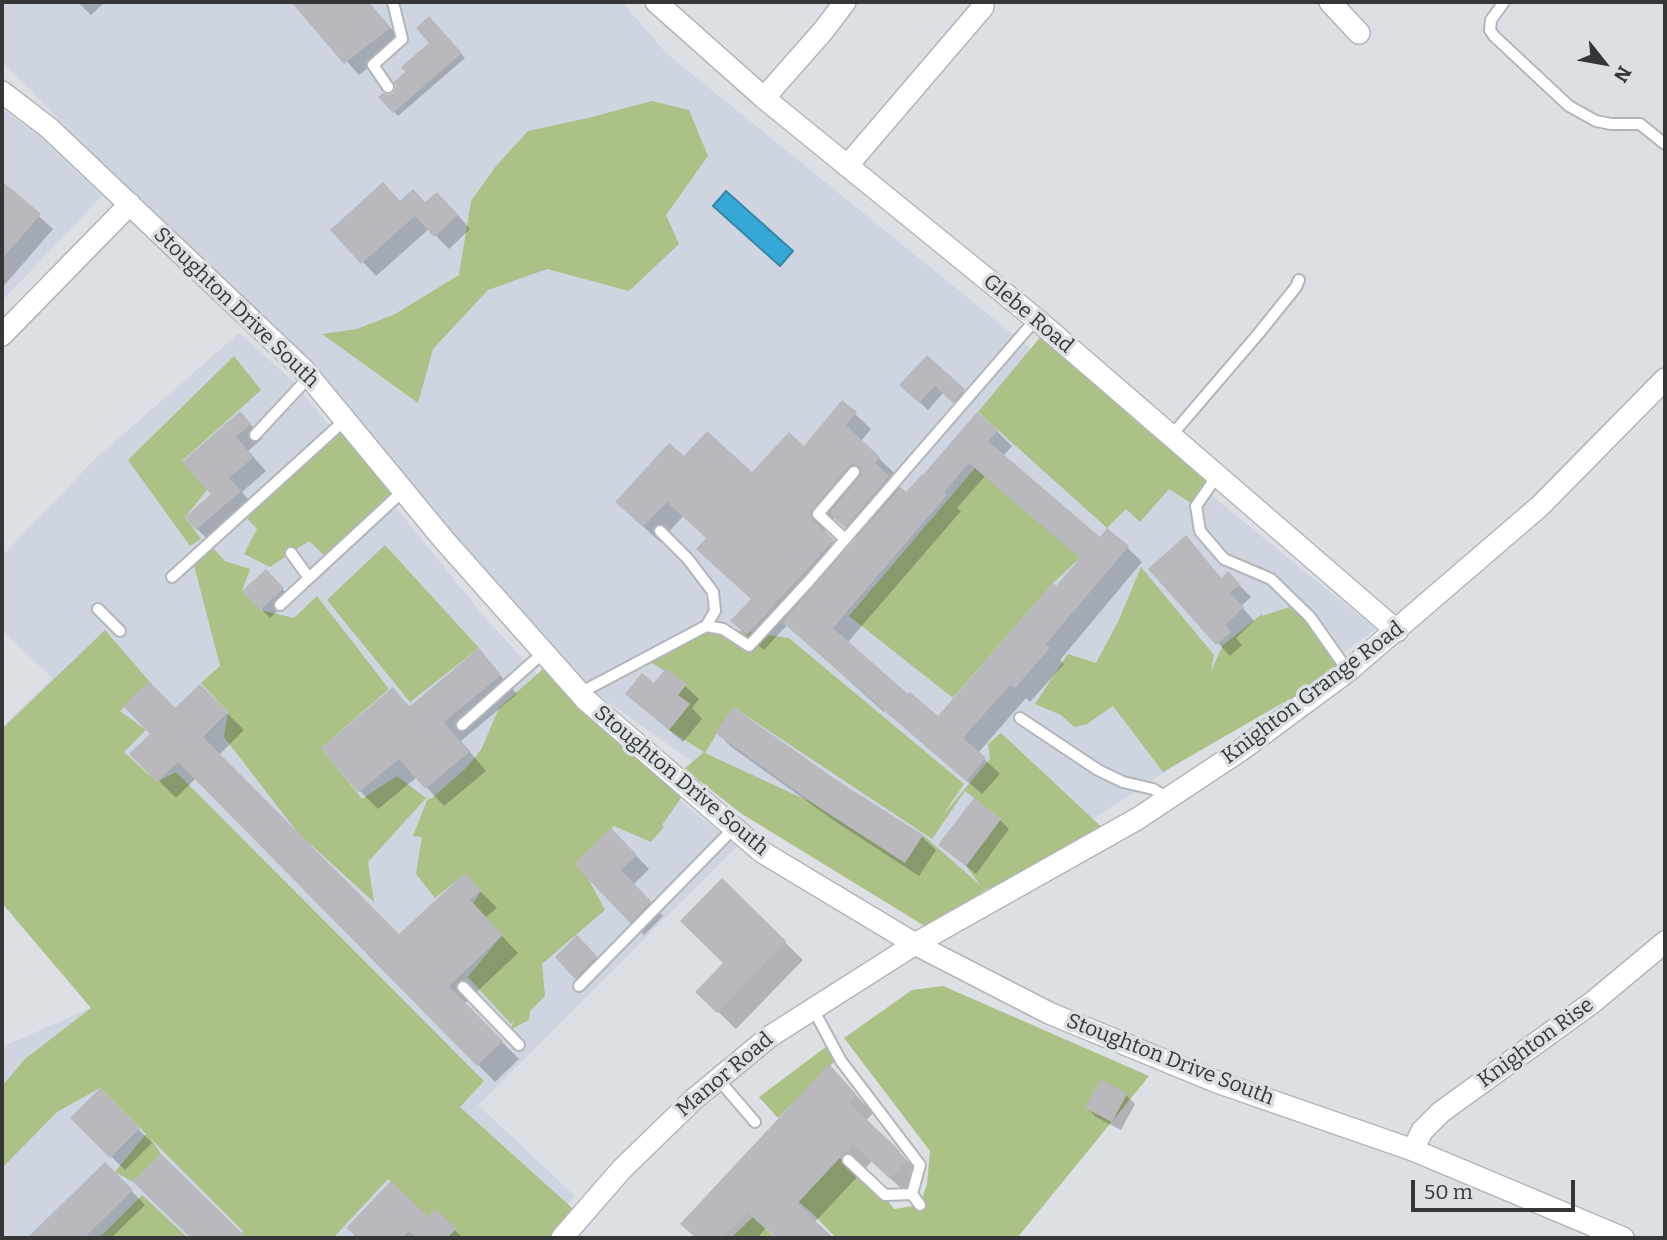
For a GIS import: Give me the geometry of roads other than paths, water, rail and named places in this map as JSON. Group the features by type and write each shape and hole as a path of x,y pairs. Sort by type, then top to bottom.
{"street":[{"name":"Glebe Road","path":"656,2 764,98 1036,319 1397,631"},
{"path":"764,98 845,2"},
{"path":"1330,2 1359,33"},
{"path":"847,166 983,7"},
{"name":"Stoughton Drive South","path":"2,92 49,128 279,345 580,693 762,852 915,944 1049,1013 1217,1082 1413,1150 1623,1238"},
{"path":"2,335 130,204"},
{"name":"Knighton Grange Road","path":"915,944 1136,819 1241,750 1348,671 1541,506 1665,379"},
{"name":"Knighton Rise","path":"1413,1150 1422,1131 1441,1112 1593,1002 1665,942"},
{"name":"Manor Road","path":"562,1238 622,1169 718,1079 769,1037 915,944"}],"lane":[{"path":"388,87 373,65 402,39 393,2"},
{"path":"1504,2 1491,20 1490,30 1493,36 1569,106 1596,121 1640,124 1665,144"},
{"path":"1171,436 1259,333 1299,280"},
{"path":"706,626 723,629 749,646 1036,319"},
{"path":"254,435 309,377"},
{"path":"172,577 345,420"},
{"path":"845,539 818,514 854,472"},
{"path":"1217,475 1196,506 1200,531 1224,559 1271,579 1310,617 1348,671"},
{"path":"280,605 403,491"},
{"path":"580,693 706,626 715,611 713,592 688,559 660,531"},
{"path":"291,553 309,578"},
{"path":"98,609 120,631"},
{"path":"462,725 544,652"},
{"path":"1020,718 1098,770 1123,782 1153,789 1168,798"},
{"path":"579,986 734,828"},
{"path":"463,987 519,1045"},
{"path":"813,1009 841,1061 920,1165 912,1194"},
{"path":"718,1079 755,1122"},
{"path":"848,1160 885,1195 912,1194"},
{"path":"912,1194 920,1205"}],"water":[{"path":"726,191 793,251 780,266 713,206"}]}
